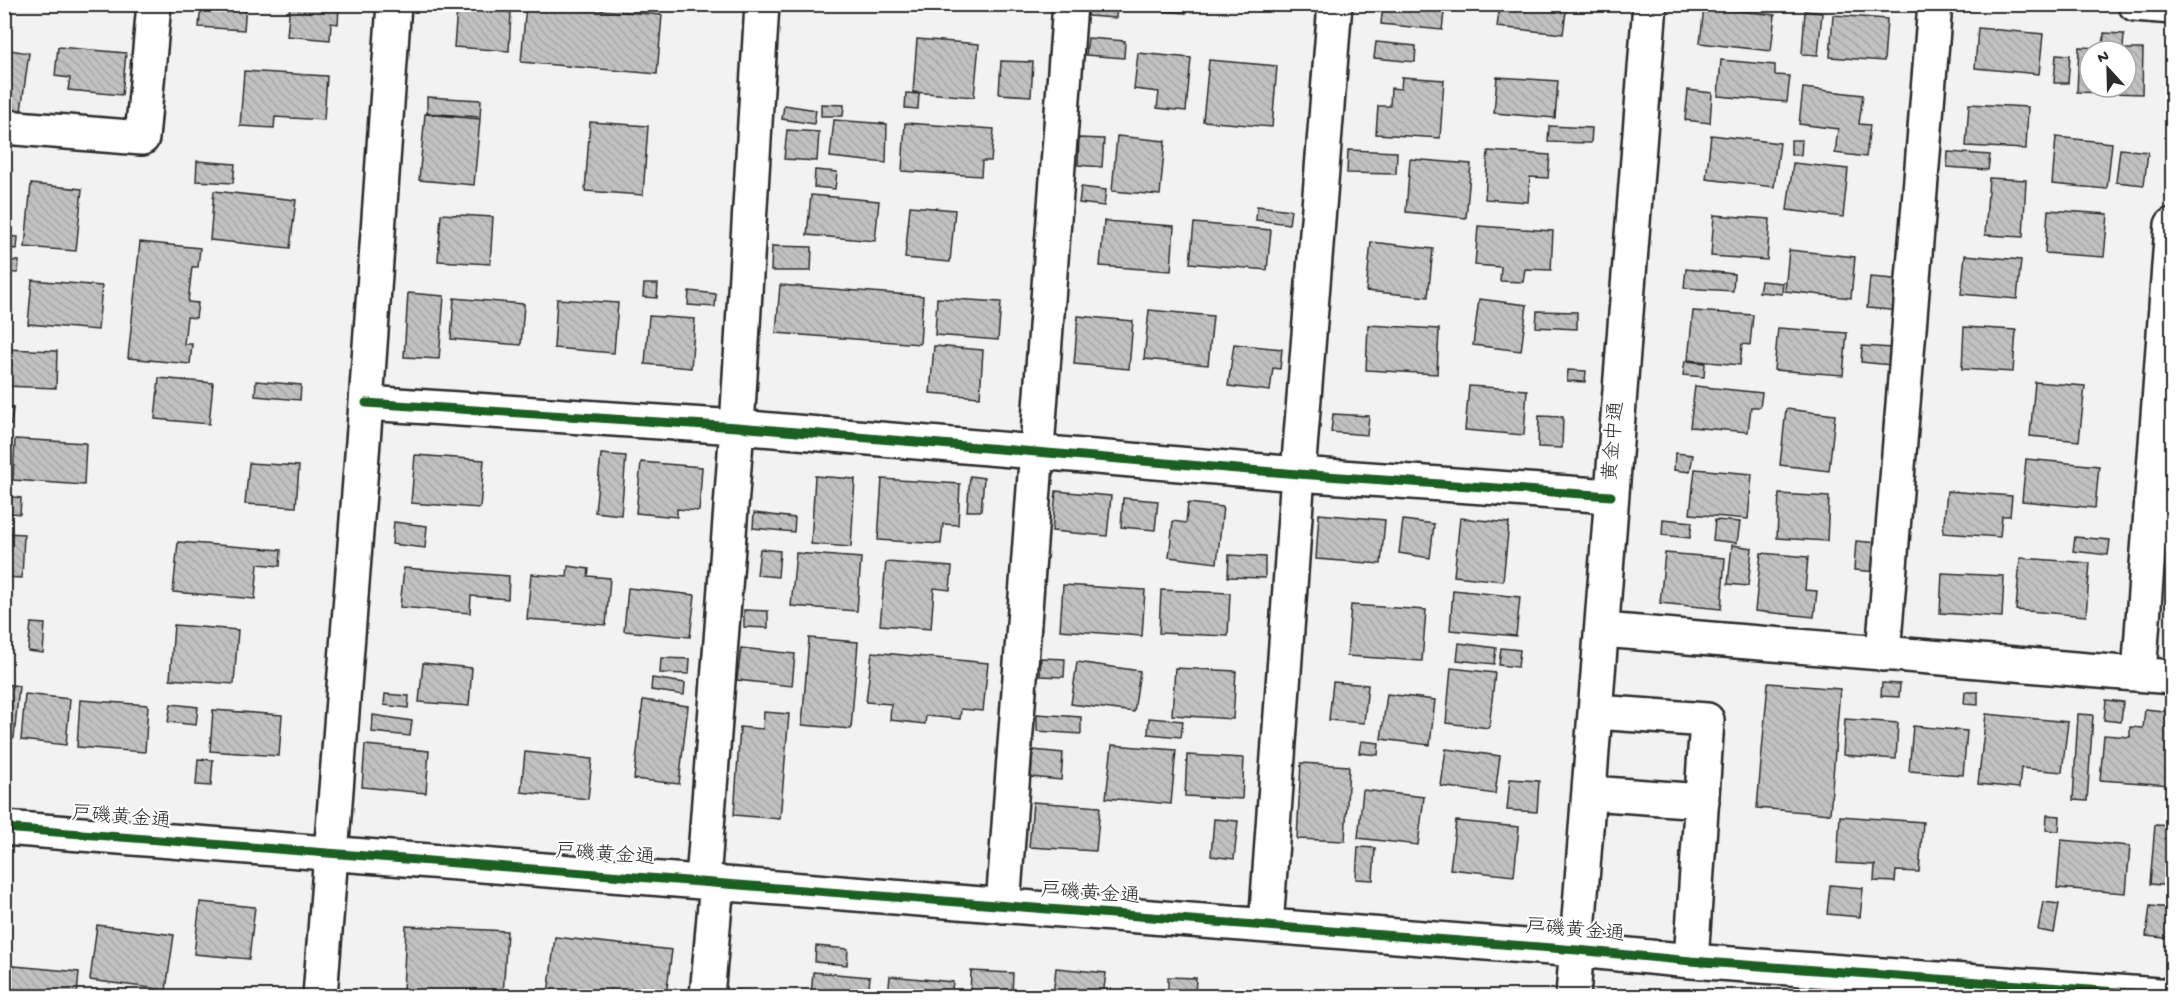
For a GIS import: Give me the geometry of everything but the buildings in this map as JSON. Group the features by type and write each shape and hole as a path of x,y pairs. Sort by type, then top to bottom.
{"street":[{"path":"4,127 142,138 154,4"},
{"path":"320,996 394,4"},
{"path":"707,996 710,882 762,4"},
{"path":"1004,906 1070,4"},
{"path":"1266,926 1298,474 1335,4"},
{"name":"黄金中通","path":"1573,996 1650,4"},
{"path":"1883,654 1935,4"},
{"path":"2135,4 2172,7"},
{"path":"2139,674 2172,225"},
{"path":"366,403 737,427 1298,474 1611,496"},
{"path":"1603,630 2172,677"},
{"path":"1596,712 1707,720 1691,961"},
{"path":"1590,793 1702,801"},
{"name":"戸磯黄金通","path":"4,828 1577,950 1691,961 2172,996"}],"cycle path":[{"path":"366,403 737,427 1298,474 1611,496"},
{"path":"4,828 1577,950 1691,961 2172,996"}]}
